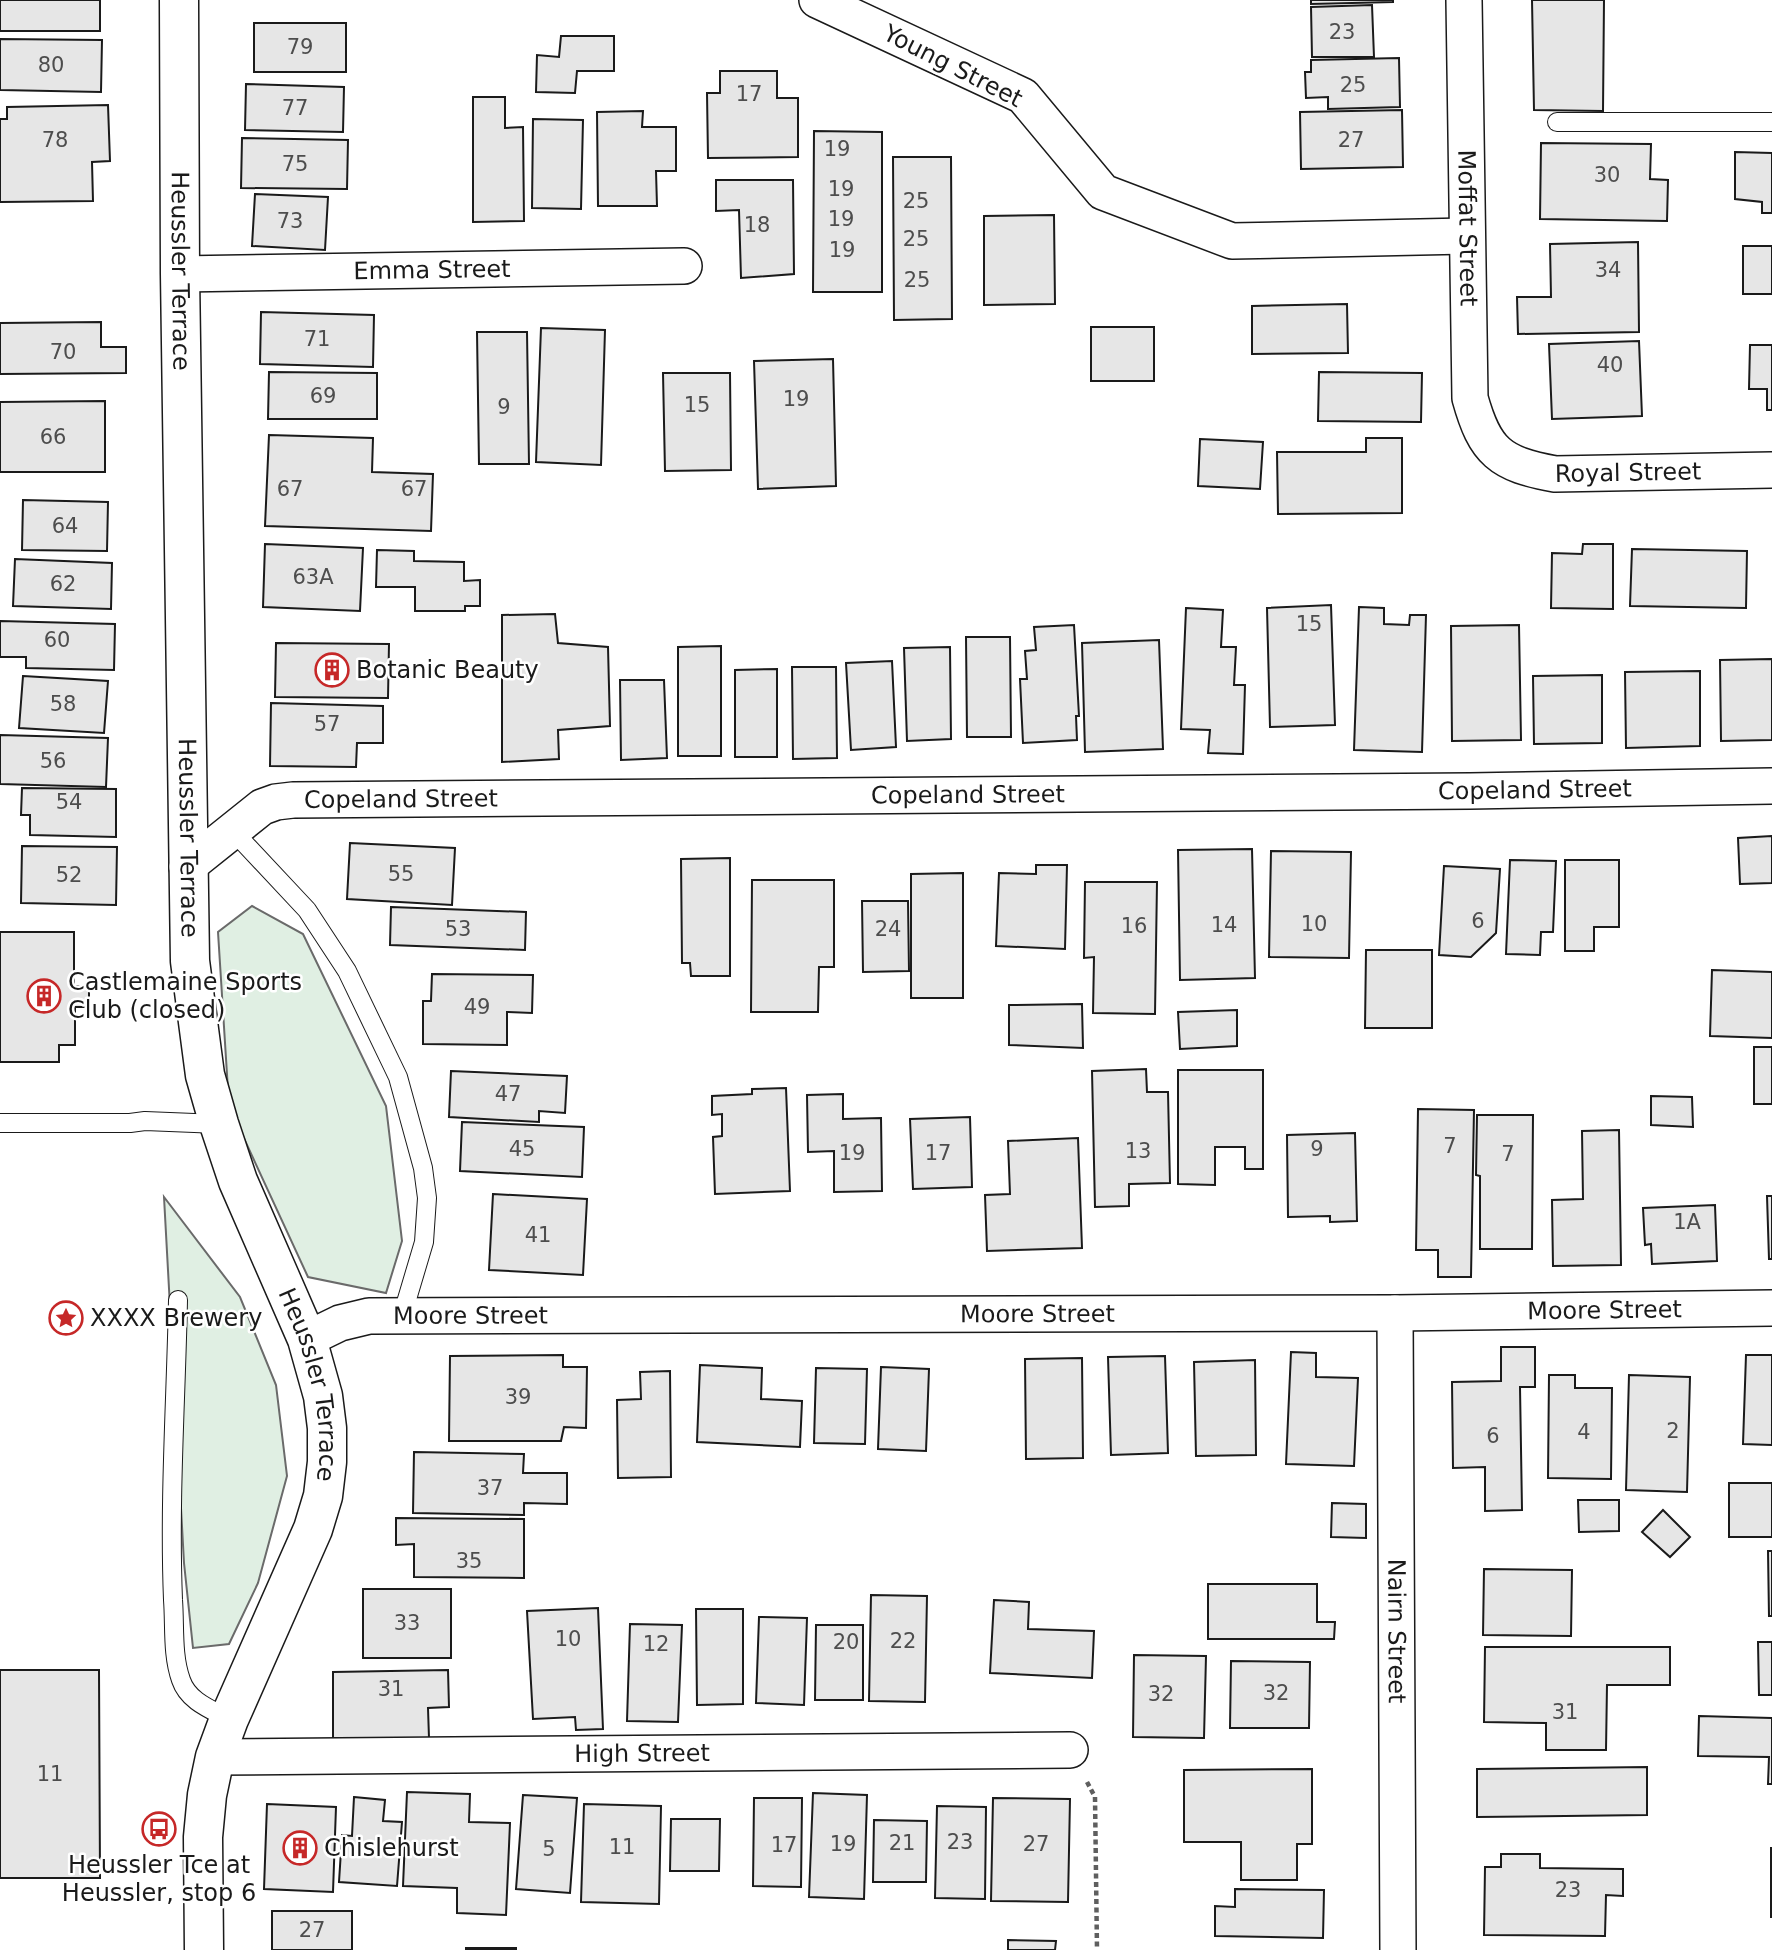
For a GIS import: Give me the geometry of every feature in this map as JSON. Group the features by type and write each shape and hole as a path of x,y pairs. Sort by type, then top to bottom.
{"street":[{"name":"Heussler Terrace","path":"178,0 190,961 205,1075 219,1124 238,1181 307,1339 323,1396 327,1429 323,1496 313,1529 229,1719 215,1758 207,1795 203,1836 204,1950"},
{"name":"Young Street","path":"817,0 1023,96 1103,192 1232,241 1466,236"},
{"name":"Moffat Street","path":"1464,0 1470,398 1477,425 1491,449"},
{"name":"Emma Street","path":"180,274 684,266"},
{"name":"Royal Street","path":"1491,449 1509,461 1532,470 1555,474 1772,470"},
{"name":"Copeland Street","path":"187,867 262,807 293,800 1772,786"},
{"name":"Moore Street","path":"307,1339 340,1323 369,1316 1395,1313 1772,1308"},
{"name":"Nairn Street","path":"1395,1313 1398,1950"},
{"name":"High Street","path":"215,1758 1070,1750"}],"lane":[{"path":"1558,122 1772,122"},
{"name":"Heussler Terrace","path":"233,831 307,910 347,971 398,1077 423,1168 427,1198 424,1242 402,1316"},
{"path":"0,1123 145,1121 219,1124"},
{"path":"178,1300 172,1559 176,1662 181,1682 195,1701 229,1719"}],"path":[{"path":"1070,1750 1095,1797 1097,1950"}],"green space":[{"path":"252,906 303,934 386,1106 402,1241 386,1293 308,1277 229,1106 218,932"},
{"path":"164,1197 240,1297 276,1385 287,1476 258,1583 229,1644 193,1648 184,1563"}],"building":[{"path":"0,0 100,0 100,31 0,31"},
{"path":"1311,0 1393,0 1393,2 1311,4"},
{"path":"1532,0 1604,0 1603,111 1534,110"},
{"path":"1372,5 1374,57 1312,57 1311,7"},
{"path":"254,23 346,23 346,72 254,72"},
{"path":"561,36 614,36 614,71 577,71 575,93 536,92 537,55 559,57"},
{"path":"0,39 102,40 101,92 0,90"},
{"path":"1399,58 1400,107 1328,109 1328,97 1306,98 1305,72 1311,72 1311,60"},
{"path":"720,71 777,71 777,98 798,98 798,157 708,158 707,93 720,93"},
{"path":"246,84 344,87 343,132 245,130"},
{"path":"473,97 505,97 505,128 523,127 524,221 473,222"},
{"path":"108,105 110,161 92,162 93,201 0,202 0,119 7,119 7,107"},
{"path":"1402,110 1403,167 1301,169 1300,112"},
{"path":"643,111 642,127 676,127 676,171 656,171 657,206 598,206 597,112"},
{"path":"533,119 583,120 581,209 532,208"},
{"path":"814,131 882,132 882,292 813,292"},
{"path":"242,138 348,140 347,189 241,188"},
{"path":"1541,143 1651,144 1650,179 1668,180 1667,221 1540,219"},
{"path":"1735,152 1772,153 1772,213 1762,213 1762,202 1735,199"},
{"path":"893,157 951,157 952,319 894,320"},
{"path":"716,180 793,180 794,274 741,278 739,210 716,211"},
{"path":"255,194 328,197 325,250 252,246"},
{"path":"1054,215 1055,304 984,305 984,216"},
{"path":"1638,242 1639,332 1518,334 1517,297 1551,297 1550,244"},
{"path":"1743,246 1772,246 1772,294 1743,294"},
{"path":"1347,304 1348,353 1252,354 1252,306"},
{"path":"261,312 374,315 373,367 260,364"},
{"path":"101,322 101,347 126,347 126,373 0,374 0,323"},
{"path":"1091,327 1154,327 1154,381 1091,381"},
{"path":"541,328 605,330 601,465 536,462"},
{"path":"477,332 527,332 529,464 479,464"},
{"path":"1639,341 1642,416 1552,419 1549,344"},
{"path":"1750,345 1772,345 1772,410 1767,410 1767,389 1749,389"},
{"path":"833,359 836,486 758,489 754,361"},
{"path":"269,372 377,373 377,419 268,419"},
{"path":"1319,372 1422,373 1421,422 1318,421"},
{"path":"663,373 730,373 731,470 665,471"},
{"path":"105,401 105,472 0,472 0,402"},
{"path":"269,435 373,438 372,472 433,474 431,531 265,526"},
{"path":"1366,438 1402,438 1402,513 1278,514 1277,452 1366,452"},
{"path":"1200,439 1263,442 1260,489 1198,486"},
{"path":"23,500 108,502 107,551 22,550"},
{"path":"265,544 363,548 360,611 263,607"},
{"path":"1583,544 1613,544 1613,609 1551,608 1552,553 1582,554"},
{"path":"1632,549 1747,551 1746,608 1630,606"},
{"path":"377,550 414,551 414,561 464,562 464,581 480,580 480,606 465,606 465,611 415,611 415,587 376,587"},
{"path":"15,559 112,563 111,609 13,606"},
{"path":"1331,605 1335,725 1270,727 1267,608"},
{"path":"1359,607 1384,608 1384,624 1409,625 1410,615 1426,615 1422,752 1354,750"},
{"path":"1186,608 1223,610 1221,647 1236,647 1234,685 1245,685 1243,754 1208,753 1210,730 1181,729"},
{"path":"555,614 558,643 608,647 610,726 558,730 559,759 502,762 502,615"},
{"path":"0,621 115,624 114,670 26,668 26,657 0,657"},
{"path":"1074,625 1079,716 1076,716 1077,740 1023,743 1020,679 1027,679 1025,651 1036,650 1034,627"},
{"path":"1519,625 1521,740 1452,741 1451,626"},
{"path":"966,637 1010,637 1011,737 967,737"},
{"path":"1159,640 1163,749 1085,752 1082,643"},
{"name":"Botanic Beauty","path":"276,643 389,644 388,698 275,697"},
{"path":"721,646 721,756 678,756 678,647"},
{"path":"950,647 951,739 907,741 904,648"},
{"path":"1772,659 1772,740 1721,741 1720,660"},
{"path":"892,661 896,747 851,750 846,663"},
{"path":"792,667 836,667 837,758 793,759"},
{"path":"777,669 777,757 735,757 735,670"},
{"path":"1700,671 1700,746 1626,748 1625,672"},
{"path":"1602,675 1602,743 1534,744 1533,676"},
{"path":"23,676 108,681 104,733 19,728"},
{"path":"620,680 664,680 667,758 621,760"},
{"path":"271,703 383,706 383,743 357,743 356,767 270,766"},
{"path":"0,735 108,738 106,787 0,784"},
{"path":"22,788 116,789 116,837 30,835 30,815 21,815"},
{"path":"1772,836 1772,883 1740,884 1738,838"},
{"path":"350,843 455,848 452,905 347,899"},
{"path":"22,846 117,847 116,905 21,903"},
{"path":"1252,849 1255,978 1180,980 1178,850"},
{"path":"1271,851 1351,852 1349,958 1269,957"},
{"path":"730,858 730,976 691,976 690,963 682,963 681,859"},
{"path":"1510,860 1556,861 1553,932 1541,932 1540,955 1506,954"},
{"path":"1565,860 1619,860 1619,927 1594,927 1594,951 1565,951"},
{"path":"1036,865 1067,865 1065,949 996,946 999,873 1036,874"},
{"path":"1444,866 1500,869 1496,933 1471,957 1439,955"},
{"path":"963,873 963,998 911,998 911,874"},
{"path":"752,880 834,880 834,967 819,967 818,1012 751,1012"},
{"path":"1085,882 1157,882 1155,1014 1093,1013 1094,957 1084,958"},
{"path":"862,901 908,901 909,971 863,972"},
{"path":"391,907 526,912 525,950 390,945"},
{"name":"Castlemaine Sports Club (closed)","path":"0,932 74,932 74,986 89,986 89,1007 75,1007 75,1045 59,1045 59,1062 0,1062"},
{"path":"1366,950 1432,950 1432,1028 1365,1028"},
{"path":"1712,970 1772,972 1772,1038 1710,1036"},
{"path":"432,974 533,975 532,1013 507,1012 507,1045 423,1044 423,1001 431,1001"},
{"path":"1082,1004 1083,1048 1009,1045 1009,1005"},
{"path":"1237,1010 1237,1046 1180,1049 1178,1012"},
{"path":"1754,1047 1772,1047 1772,1104 1754,1104"},
{"path":"1146,1069 1147,1092 1168,1092 1170,1183 1129,1184 1129,1206 1095,1207 1092,1071"},
{"path":"1178,1070 1263,1070 1263,1169 1245,1169 1245,1147 1215,1147 1215,1185 1178,1184"},
{"path":"451,1071 567,1076 565,1113 539,1111 539,1122 449,1117"},
{"path":"786,1088 790,1191 715,1194 713,1137 722,1136 722,1114 712,1115 712,1096 752,1094 752,1089"},
{"path":"843,1094 843,1119 881,1118 882,1191 834,1192 834,1151 808,1152 807,1095"},
{"path":"1651,1096 1692,1097 1693,1127 1651,1125"},
{"path":"1418,1109 1474,1110 1471,1277 1438,1277 1438,1250 1416,1250"},
{"path":"1477,1115 1533,1115 1532,1249 1480,1249 1480,1176 1476,1175"},
{"path":"970,1117 972,1187 913,1189 910,1119"},
{"path":"462,1122 584,1127 582,1177 460,1171"},
{"path":"1619,1130 1621,1265 1553,1266 1552,1200 1583,1199 1582,1131"},
{"path":"1355,1133 1357,1221 1330,1222 1330,1216 1288,1217 1287,1135"},
{"path":"1078,1138 1082,1248 987,1251 985,1195 1010,1194 1008,1141"},
{"path":"493,1194 587,1199 583,1275 489,1270"},
{"path":"1767,1196 1772,1196 1772,1259 1769,1259"},
{"path":"1715,1205 1717,1261 1652,1264 1651,1244 1645,1245 1643,1208"},
{"path":"1501,1347 1535,1347 1535,1387 1520,1387 1522,1510 1485,1511 1485,1467 1453,1468 1452,1382 1501,1381"},
{"path":"1291,1352 1316,1353 1316,1377 1358,1378 1354,1466 1286,1464"},
{"path":"563,1355 563,1367 587,1367 586,1428 564,1427 561,1441 449,1441 450,1356"},
{"path":"1746,1355 1772,1355 1772,1445 1743,1444"},
{"path":"1165,1356 1168,1453 1111,1455 1108,1357"},
{"path":"1082,1358 1083,1458 1026,1459 1025,1359"},
{"path":"1255,1360 1256,1455 1196,1456 1194,1362"},
{"path":"700,1365 762,1368 761,1399 802,1401 800,1447 697,1442"},
{"path":"881,1367 929,1369 926,1451 878,1449"},
{"path":"816,1368 867,1369 865,1444 814,1443"},
{"path":"670,1371 671,1477 618,1478 617,1400 641,1399 640,1372"},
{"path":"1549,1375 1575,1375 1575,1388 1612,1388 1611,1479 1548,1478"},
{"path":"1629,1375 1690,1377 1687,1492 1626,1490"},
{"path":"414,1452 524,1454 523,1473 567,1473 567,1504 524,1503 524,1515 413,1513"},
{"path":"1729,1483 1772,1483 1772,1537 1729,1537"},
{"path":"1578,1500 1619,1500 1619,1531 1579,1532"},
{"path":"1332,1503 1366,1504 1366,1538 1331,1537"},
{"path":"1663,1510 1690,1537 1670,1557 1642,1532"},
{"path":"396,1518 524,1519 524,1578 414,1577 414,1544 396,1545"},
{"path":"1768,1551 1772,1551 1772,1616 1769,1616"},
{"path":"1484,1569 1572,1570 1571,1636 1483,1635"},
{"path":"1208,1584 1317,1584 1317,1622 1335,1622 1334,1639 1208,1639"},
{"path":"363,1589 451,1589 451,1658 363,1658"},
{"path":"871,1595 927,1596 925,1702 869,1701"},
{"path":"994,1600 1029,1602 1028,1629 1094,1631 1092,1678 990,1673"},
{"path":"598,1608 603,1729 576,1730 575,1717 533,1719 527,1611"},
{"path":"696,1609 743,1609 743,1704 697,1705"},
{"path":"759,1617 807,1618 804,1705 756,1703"},
{"path":"630,1624 682,1625 678,1722 627,1721"},
{"path":"816,1625 863,1625 863,1700 815,1700"},
{"path":"1758,1642 1772,1642 1772,1695 1759,1695"},
{"path":"1485,1647 1670,1647 1670,1685 1607,1685 1606,1750 1546,1750 1546,1723 1484,1722"},
{"path":"1134,1655 1206,1656 1204,1738 1133,1737"},
{"path":"1231,1661 1310,1662 1309,1728 1230,1728"},
{"path":"0,1670 99,1670 100,1878 0,1878"},
{"path":"448,1670 449,1707 428,1708 429,1738 333,1738 333,1672"},
{"path":"1699,1716 1772,1718 1772,1784 1768,1784 1769,1757 1698,1756"},
{"path":"1647,1767 1647,1815 1477,1817 1477,1769"},
{"path":"1312,1769 1312,1844 1297,1844 1297,1880 1241,1880 1241,1842 1184,1842 1184,1770"},
{"path":"407,1792 470,1794 469,1822 510,1823 506,1915 457,1913 457,1888 403,1886"},
{"path":"813,1793 867,1795 864,1899 809,1897"},
{"path":"523,1795 577,1798 570,1893 516,1889"},
{"path":"354,1797 385,1800 383,1821 402,1822 397,1886 339,1882 342,1835 352,1836"},
{"path":"754,1798 802,1798 801,1887 753,1886"},
{"path":"993,1798 1070,1799 1068,1902 991,1901"},
{"name":"Chislehurst","path":"267,1804 336,1807 333,1892 264,1889"},
{"path":"584,1804 661,1806 659,1904 581,1902"},
{"path":"937,1806 986,1807 985,1899 935,1898"},
{"path":"671,1819 720,1819 719,1871 670,1871"},
{"path":"874,1820 927,1821 926,1882 873,1882"},
{"path":"1772,1848 1772,1917 1771,1917"},
{"path":"1501,1854 1540,1854 1540,1868 1623,1869 1623,1896 1606,1895 1605,1936 1484,1935 1485,1867 1501,1867"},
{"path":"1235,1889 1324,1890 1323,1938 1215,1936 1215,1906 1235,1907"},
{"path":"272,1911 352,1911 352,1950 272,1950"},
{"path":"1008,1940 1056,1941 1055,1950 1008,1950"},
{"path":"516,1948 516,1950 466,1950"}],"place":[{"name":"Botanic Beauty","path":"332,670"},
{"name":"Castlemaine Sports Club (closed)","path":"44,996"},
{"name":"XXXX Brewery","path":"66,1318"},
{"name":"Heussler Tce at Heussler, stop 6","path":"159,1829"},
{"name":"Chislehurst","path":"300,1848"}]}
